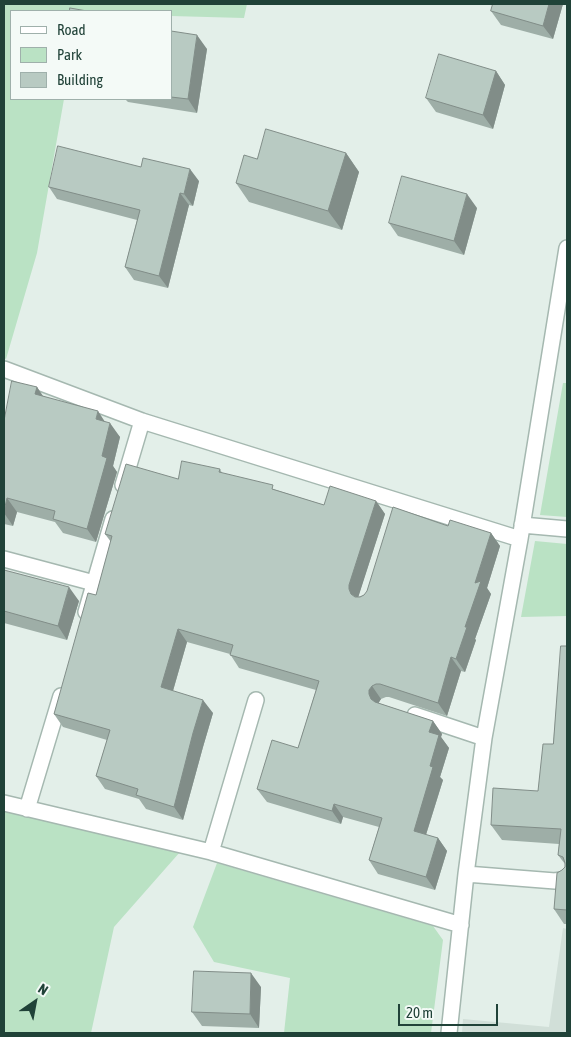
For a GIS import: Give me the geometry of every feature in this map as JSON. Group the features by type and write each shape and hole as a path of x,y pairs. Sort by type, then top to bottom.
{"street":[{"path":"450,1033 466,874 484,738 521,532 567,248"},
{"path":"4,370 142,422 399,501 521,532 567,529"},
{"path":"80,630 142,422"},
{"path":"393,519 399,501"},
{"path":"4,559 94,582"},
{"path":"27,809 64,686"},
{"path":"212,852 256,700"},
{"path":"405,712 484,738"},
{"path":"4,803 212,852 461,924"},
{"path":"466,874 555,880 567,879"}],"shaded area":[{"path":"563,928 567,929 567,1033 462,1033 463,1019 549,1027"}],"green space":[{"path":"4,4 247,4 244,18 172,16 172,10 10,10 10,100 64,100 37,253 6,359 4,358"},
{"path":"563,383 567,383 567,517 540,515"},
{"path":"535,541 567,544 567,616 521,617"},
{"path":"4,811 180,852 114,927 91,1033 4,1033"},
{"path":"217,863 433,926 443,940 431,1033 284,1033 290,978 214,962 193,927"}],"building":[{"path":"493,4 549,4 543,26 491,11"},
{"path":"172,31 197,35 188,99 172,97"},
{"path":"439,54 496,71 483,115 426,98"},
{"path":"266,129 346,153 328,211 236,183 244,155 257,159"},
{"path":"58,146 141,167 143,158 190,169 184,194 180,193 159,276 125,267 140,210 49,187"},
{"path":"402,176 467,194 454,241 389,223"},
{"path":"12,381 37,387 35,394 98,411 96,419 110,423 102,456 107,458 87,529 53,519 55,511 7,498 4,511 4,421"},
{"path":"182,461 220,469 219,472 273,485 272,489 324,505 330,486 376,501 349,585 351,594 355,597 364,595 367,591 393,507 448,526 450,520 491,533 475,583 481,581 465,627 467,627 456,659 451,657 438,703 380,684 372,686 369,690 371,699 375,702 433,721 429,732 439,735 430,766 433,767 414,831 438,838 426,877 369,860 382,818 334,804 332,811 257,789 272,740 298,748 319,681 230,655 233,645 178,629 161,687 203,700 174,807 136,795 138,789 96,776 110,730 54,714 88,593 96,595 112,536 105,534 126,464 178,479"},
{"path":"4,570 69,587 58,626 4,611"},
{"path":"561,646 567,646 567,910 554,909 557,873 565,867 563,857 558,855 561,829 491,825 493,788 538,791 543,744 553,744"},
{"path":"194,971 251,973 250,1014 192,1012"}]}
